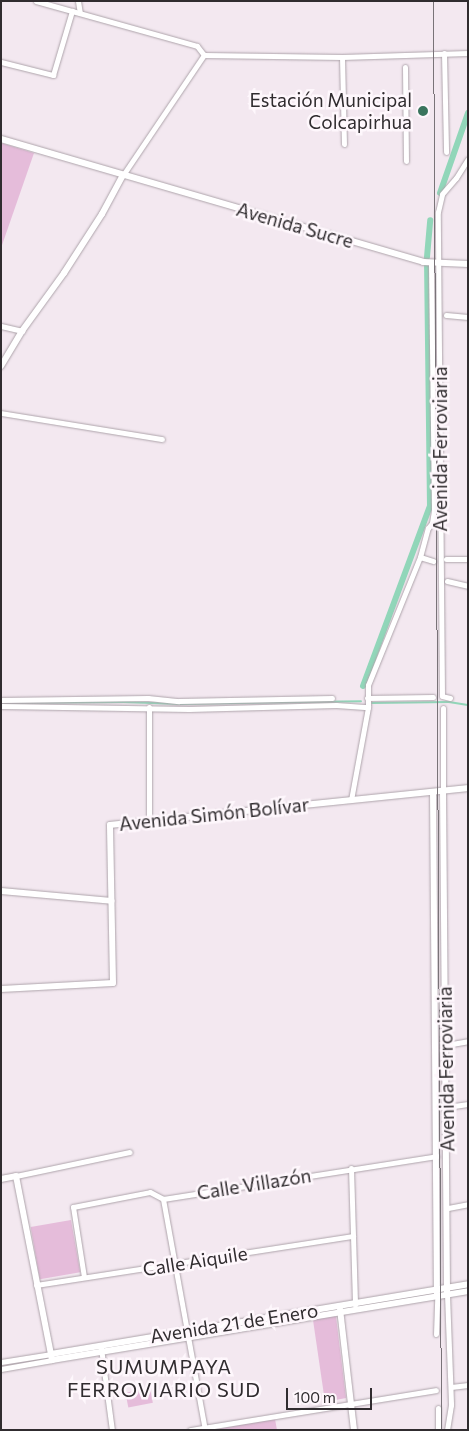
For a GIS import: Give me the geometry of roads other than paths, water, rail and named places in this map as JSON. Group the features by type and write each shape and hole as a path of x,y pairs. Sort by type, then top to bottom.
{"street":[{"path":"36,1 197,46 204,55"},
{"path":"78,1 80,13"},
{"path":"1,62 53,75 72,11"},
{"path":"204,55 342,57 468,52"},
{"path":"444,53 446,152"},
{"path":"1,366 22,331 68,268 102,214 123,175 204,55"},
{"path":"342,57 344,144"},
{"path":"405,67 406,161"},
{"name":"Avenida Sucre","path":"1,139 430,262 439,264 468,264"},
{"name":"Avenida Ferroviaria","path":"450,698 442,696 438,212 442,194 456,178 468,159"},
{"name":"Avenida Ferroviaria","path":"430,262 434,510 432,523 428,528 420,556 432,561"},
{"path":"446,315 468,317"},
{"path":"1,326 22,331"},
{"path":"1,413 162,439"},
{"path":"351,800 368,706 368,685 420,556"},
{"path":"446,559 468,559"},
{"path":"447,581 468,586"},
{"path":"367,698 433,697"},
{"path":"1,700 148,698 179,701 332,698"},
{"path":"1,706 189,709 336,704 368,706"},
{"path":"149,707 149,820"},
{"name":"Avenida Ferroviaria","path":"442,708 448,1208 447,1291 450,1387 447,1430"},
{"name":"Avenida Simón Bolívar","path":"1,988 113,983 110,825 468,788"},
{"name":"Avenida Ferroviaria","path":"433,792 437,1156 436,1334"},
{"path":"1,891 112,901"},
{"path":"446,1045 468,1041"},
{"path":"447,1108 468,1104"},
{"path":"1,1179 130,1152"},
{"name":"Calle Villazón","path":"84,1278 72,1207 150,1192 163,1199 437,1156"},
{"path":"351,1168 355,1306"},
{"path":"16,1176 51,1357"},
{"path":"163,1199 205,1429"},
{"path":"448,1208 468,1204"},
{"name":"Calle Aiquile","path":"36,1284 353,1236"},
{"name":"Avenida 21 de Enero","path":"1,1369 101,1348 437,1293 468,1284"},
{"name":"Avenida 21 de Enero","path":"447,1291 468,1291"},
{"path":"340,1309 354,1430"},
{"path":"101,1348 112,1430"},
{"name":"Avenida 21 de Enero","path":"1,1362 51,1357"},
{"path":"450,1387 468,1385"},
{"path":"190,1430 205,1429 350,1402 436,1390"},
{"path":"438,1408 438,1430"}],"waterway":[{"path":"440,193 468,113"},
{"path":"427,257 430,220"},
{"path":"363,686 430,506 427,266"},
{"path":"1,703 123,702 180,704 361,701"},
{"path":"372,703 449,702 468,705"}],"tram line":[{"path":"433,1 441,1430"}],"place":[{"name":"Estación Municipal Colcapirhua","path":"423,111"}],"district":[{"name":"SUMUMPAYA FERROVIARIO SUD","path":"164,1378"}]}
